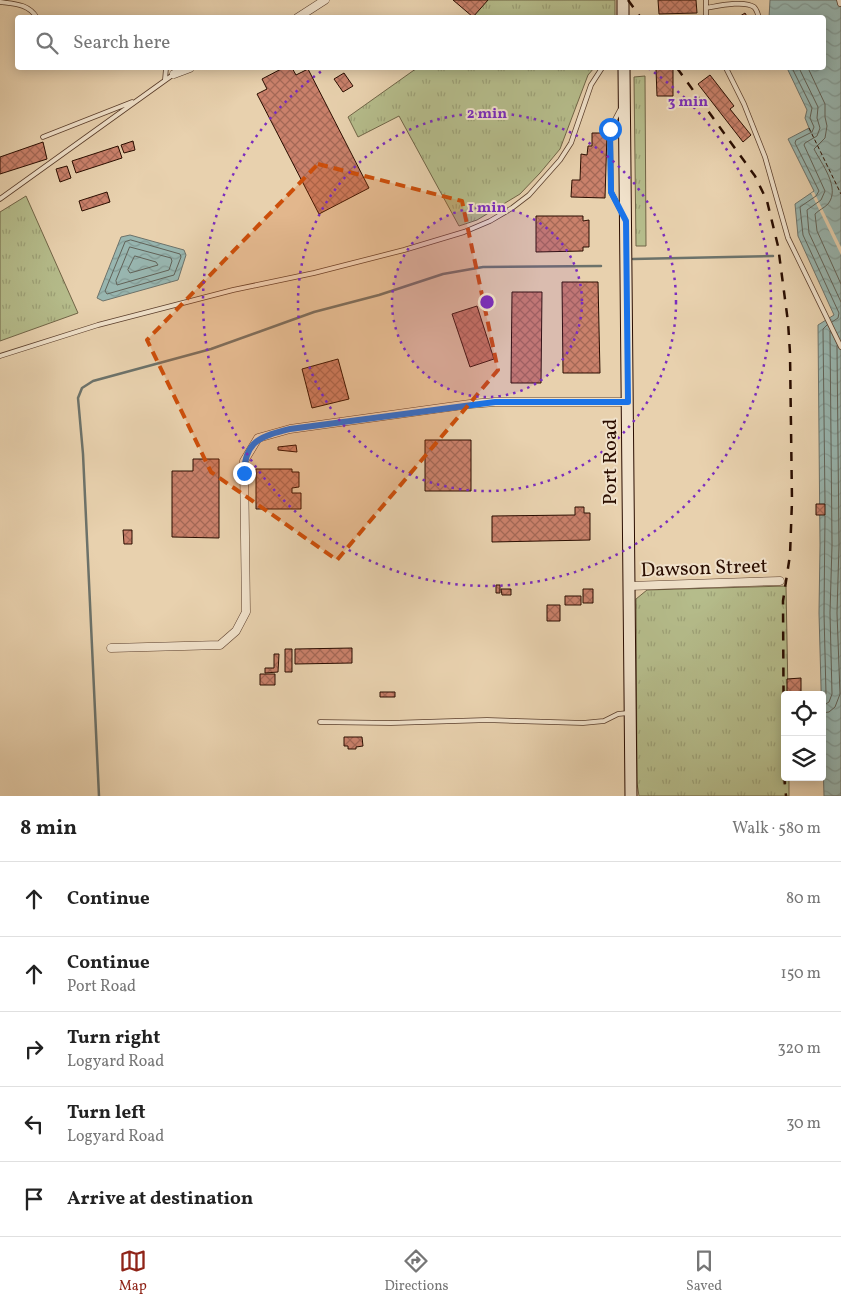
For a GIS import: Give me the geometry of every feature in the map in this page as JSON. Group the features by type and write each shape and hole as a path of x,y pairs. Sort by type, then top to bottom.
{"main road":[{"path":"623,0 623,15"},
{"name":"Port Road","path":"624,70 631,796"}],"street":[{"path":"302,15 325,0"},
{"path":"174,74 185,70"},
{"path":"111,648 220,645 236,630 246,612 244,461 258,438 290,429 470,404 495,402 628,402"},
{"name":"Dawson Street","path":"629,586 780,581"}],"lane":[{"path":"706,0 706,15"},
{"path":"0,2 23,5 36,15"},
{"path":"706,8 745,3 756,8 758,15"},
{"path":"165,80 166,70"},
{"path":"0,356 98,325 233,290 314,273 404,250 484,224 521,202 553,170 571,143 591,85 601,70"},
{"path":"727,70 744,104 765,157 788,238 841,347"},
{"path":"0,198 174,74"},
{"path":"43,137 138,100"},
{"path":"320,722 390,723 487,720 583,723 604,721 618,714 630,713"}],"path":[{"path":"809,128 841,194"}],"highlighted area":[{"path":"318,164 462,201 498,370 337,560 211,472 147,340"}],"green space":[{"path":"485,0 615,0 615,15 471,15"},
{"path":"414,70 592,70 588,75 560,149 540,173 520,194 477,220 459,226 399,116 358,137 348,117"},
{"path":"645,76 646,246 636,246 634,77"},
{"path":"26,196 78,313 0,341 0,212"},
{"path":"786,586 788,691 781,691 781,781 789,781 789,796 639,796 637,783 636,599 647,590"}],"water":[{"path":"770,0 841,0 841,796 824,796 824,781 826,781 826,691 821,691 819,613 818,325 834,315 798,236 795,204 814,191 788,139 809,128 805,118 807,110 788,70 826,70 826,15 769,15"},
{"path":"130,235 184,250 186,255 178,280 103,301 97,298 121,237"}],"pier":[{"path":"814,192 841,247 841,255 811,193"}],"building":[{"path":"453,0 488,0 475,15 471,15"},
{"path":"658,0 696,0 697,13 659,14"},
{"path":"279,70 293,70 296,75 309,70 369,188 319,214 257,94 267,89 262,79"},
{"path":"656,70 673,70 673,96 657,96"},
{"path":"344,73 353,86 343,92 334,79"},
{"path":"710,75 734,106 730,109 751,135 743,142 698,84"},
{"path":"592,133 607,133 605,198 571,197 572,180 580,180 581,154 587,155 588,146 592,146"},
{"path":"133,141 135,150 124,153 121,145"},
{"path":"43,142 47,159 0,174 0,157"},
{"path":"118,146 122,158 76,173 72,161"},
{"path":"67,166 71,178 60,182 56,169"},
{"path":"107,192 110,202 82,211 79,201"},
{"path":"536,216 583,216 583,221 589,220 589,247 583,247 583,251 536,252"},
{"path":"562,282 598,282 600,373 563,373"},
{"path":"512,292 542,292 541,383 511,383"},
{"path":"477,306 494,359 470,367 452,314"},
{"path":"338,359 349,399 312,408 302,369"},
{"path":"425,440 471,440 471,491 425,491"},
{"path":"296,445 297,452 278,450 278,447"},
{"path":"193,459 219,459 219,538 172,537 172,471 193,471"},
{"path":"256,469 292,469 292,472 299,472 299,487 292,488 292,493 301,493 301,509 256,509"},
{"path":"816,504 825,504 825,515 816,515"},
{"path":"575,507 584,507 584,513 590,513 590,540 492,542 492,516 575,515"},
{"path":"123,530 132,530 132,544 124,544"},
{"path":"496,585 500,585 500,593 496,593"},
{"path":"501,589 511,589 511,595 502,595"},
{"path":"583,589 593,589 593,603 583,603"},
{"path":"565,596 581,596 581,605 565,605"},
{"path":"547,605 560,605 560,621 547,621"},
{"path":"352,648 352,663 295,664 295,649"},
{"path":"285,649 292,649 292,672 285,672"},
{"path":"274,654 279,654 278,672 265,673 265,668 274,668"},
{"path":"260,674 275,674 275,685 260,685"},
{"path":"801,678 801,691 787,691 787,679"},
{"path":"380,692 395,692 395,697 380,697"},
{"path":"344,737 362,737 363,746 356,747 356,749 348,749 348,746 344,746"}],"waterway":[{"path":"633,259 773,256"},
{"path":"99,796 83,454 78,398 82,388 93,381 211,349 314,312 379,295 443,274 483,267 601,266"}],"railway":[{"path":"628,0 639,15"},
{"path":"678,70 755,176 767,201 778,246 790,353 792,501 790,555 783,601 784,775 786,796"}],"route":[{"path":"244,473 244,461 258,438 290,429 495,402 628,402 626,221 611,192 610,129"}]}
